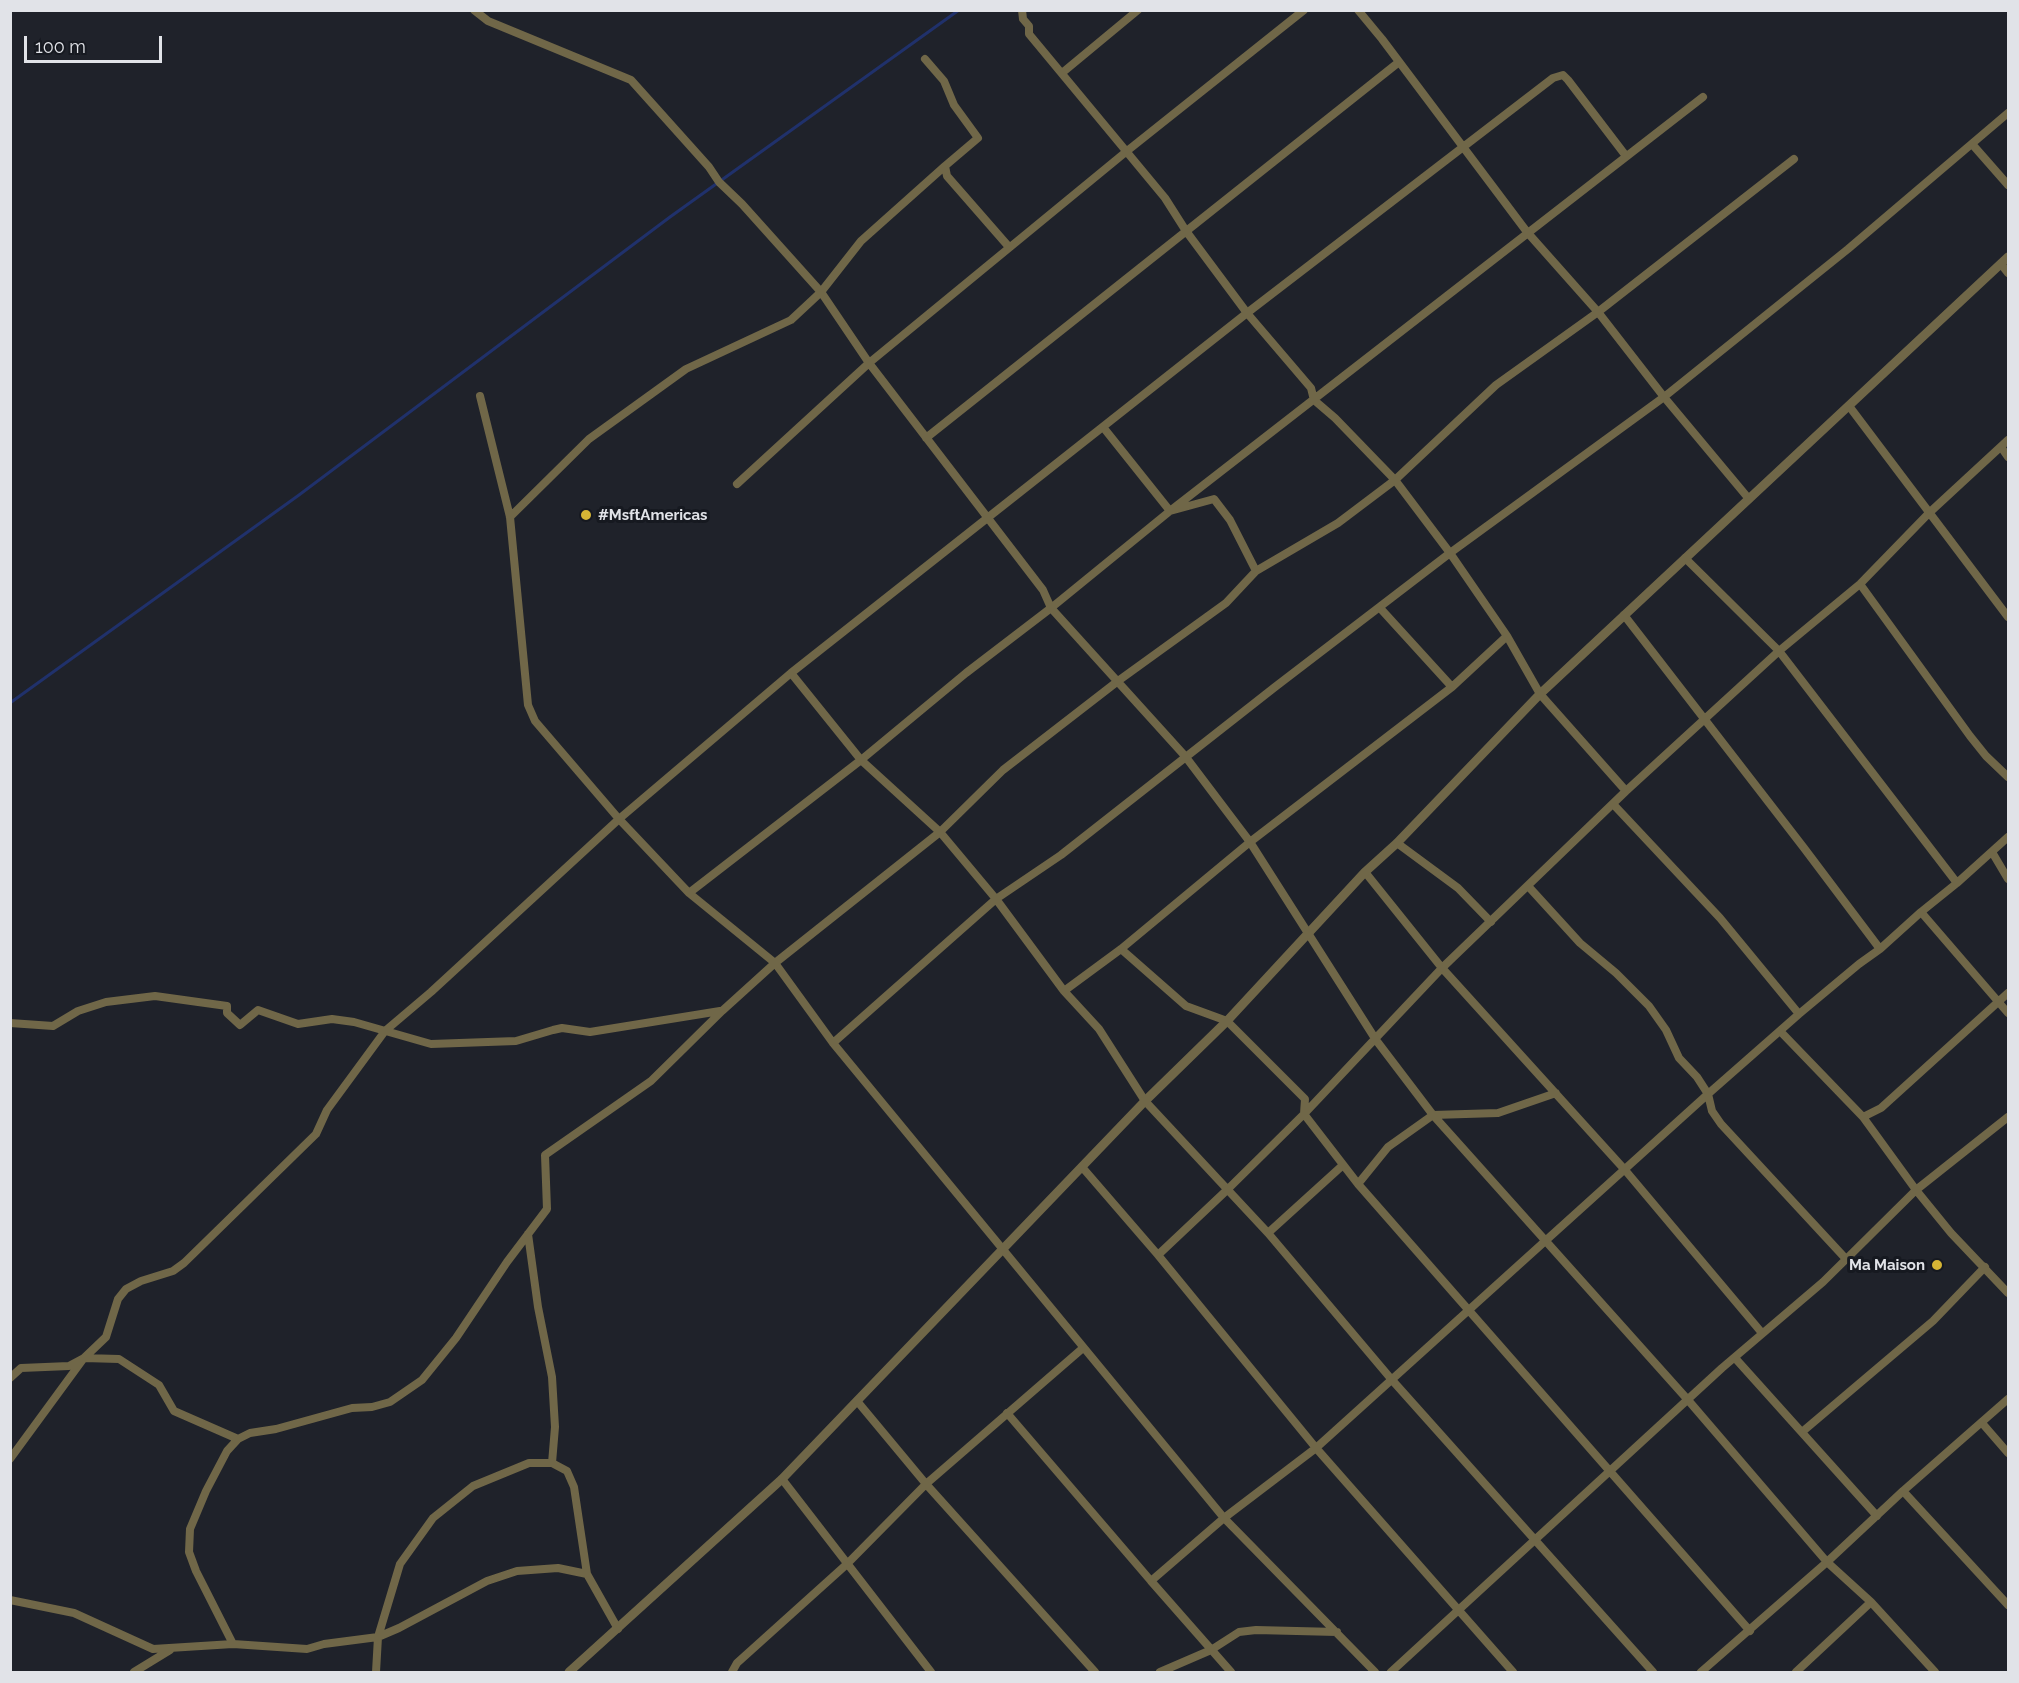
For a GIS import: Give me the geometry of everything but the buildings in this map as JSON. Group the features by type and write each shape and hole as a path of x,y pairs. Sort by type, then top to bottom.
{"street":[{"path":"474,10 488,21 631,80 709,167 719,182 742,204 821,292 869,363 1043,590 1052,608 1185,756 1250,843 1376,1040 1433,1115 1547,1240 1827,1562 1871,1602 1935,1672"},
{"path":"1022,10 1023,20 1029,26 1029,33 1165,198 1186,231 1246,313 1311,388 1314,400 1335,418 1395,480 1450,553 1506,636 1540,694 1626,791"},
{"path":"1062,73 1138,10"},
{"path":"737,484 869,363 1127,151 1304,10"},
{"path":"1358,10 1527,232 1598,312 1664,397 1749,499"},
{"path":"510,517 589,440 686,369 791,320 821,292 861,241 978,138 954,105 944,81 924,59"},
{"path":"926,438 1399,62"},
{"path":"10,1459 84,1358 106,1337 118,1299 126,1289 141,1281 173,1271 184,1263 308,1144 316,1134 327,1110 385,1031 431,992 620,819 791,673 1246,313 1553,78 1563,75 1626,156"},
{"path":"689,893 861,760 966,673 1052,608 1170,511 1703,97"},
{"path":"833,1043 996,899 1061,855 1185,756 1450,553 1664,397 1848,249 2008,113"},
{"path":"1972,144 2008,185"},
{"path":"233,1644 196,1572 189,1552 190,1529 206,1491 227,1451 238,1439 250,1433 276,1429 352,1408 372,1407 390,1402 422,1380 456,1338 548,1209 545,1155 651,1081 775,963 940,832 1003,770 1118,681 1226,603 1256,571 1338,523 1395,480 1496,385 1598,312 1794,159"},
{"path":"945,166 947,176 1009,247"},
{"path":"569,1672 782,1479 1145,1101 1227,1021 1365,872 1397,843 1540,694 2008,257"},
{"path":"2001,264 2008,273"},
{"path":"480,396 510,517 530,713 620,819 689,893 775,963 833,1043 1224,1518 1375,1672"},
{"path":"1849,406 2008,616"},
{"path":"1103,427 1170,511"},
{"path":"1158,1254 1304,1114 1442,968 1626,791 1779,651 1860,584 1929,513 2008,440"},
{"path":"2001,447 2008,457"},
{"path":"1170,511 1214,499 1230,520 1256,571"},
{"path":"1685,558 1779,651 1957,883"},
{"path":"1860,584 1970,736 1986,756 2008,777"},
{"path":"1380,608 1452,687"},
{"path":"1624,615 1880,949"},
{"path":"1064,991 1121,949 1250,843 1452,687 1506,636"},
{"path":"791,673 861,760 940,832 996,899 1064,991 1099,1029 1145,1101 1268,1233 1392,1380 1653,1672"},
{"path":"1613,804 1720,918 1799,1014"},
{"path":"1151,1581 1224,1518 1316,1448 1708,1094 2008,837"},
{"path":"1397,843 1458,888 1491,922"},
{"path":"1992,852 2008,879"},
{"path":"1365,872 1442,968 1625,1170 1762,1333"},
{"path":"1528,886 1580,943 1616,973 1649,1006 1666,1030 1679,1058 1697,1077 1708,1094 1712,1111 1721,1124 1846,1259"},
{"path":"1921,912 2008,1013"},
{"path":"1121,949 1186,1006 1227,1021 1305,1099 1304,1114 1358,1184 1750,1630"},
{"path":"1863,1117 1881,1108 2008,993"},
{"path":"10,1023 53,1026 78,1011 106,1002 155,996 227,1006 227,1013 240,1025 258,1010 298,1024 332,1019 364,1025 431,1044 525,1040 553,1029 590,1032 722,1011"},
{"path":"1780,1031 1863,1117 1916,1190 1951,1233 2008,1293"},
{"path":"1358,1184 1388,1147 1433,1115 1498,1113 1556,1093"},
{"path":"1391,1672 1734,1358 1823,1282 1916,1190 2008,1117"},
{"path":"1268,1233 1343,1165"},
{"path":"1082,1167 1158,1254 1316,1448 1513,1672"},
{"path":"528,1234 538,1306 552,1377 555,1427 552,1463"},
{"path":"1802,1432 1933,1321 1985,1267"},
{"path":"732,1672 737,1663 847,1564 926,1484 1083,1348"},
{"path":"10,1378 21,1368 69,1366 84,1358 118,1359 159,1385 174,1411 238,1439"},
{"path":"1734,1358 1877,1516"},
{"path":"1701,1672 2008,1399"},
{"path":"857,1401 926,1484 1095,1672"},
{"path":"1007,1413 1231,1672"},
{"path":"1982,1423 2008,1453"},
{"path":"376,1672 378,1637 400,1564 433,1518 473,1486 529,1463 552,1463 567,1471 574,1487 587,1574 618,1629"},
{"path":"782,1479 931,1672"},
{"path":"1903,1491 2008,1605"},
{"path":"10,1600 90,1618 153,1648 233,1644 307,1649 324,1644 378,1637 487,1581 517,1571 558,1568 587,1574"},
{"path":"1796,1672 1871,1602"},
{"path":"1160,1672 1211,1650 1239,1632 1256,1630 1337,1632"},
{"path":"134,1672 172,1648"}],"waterway":[{"path":"10,703 299,495 670,217 959,10"}],"place":[{"name":"#MsftAmericas","path":"586,515"},
{"name":"Ma Maison","path":"1937,1265"}]}
